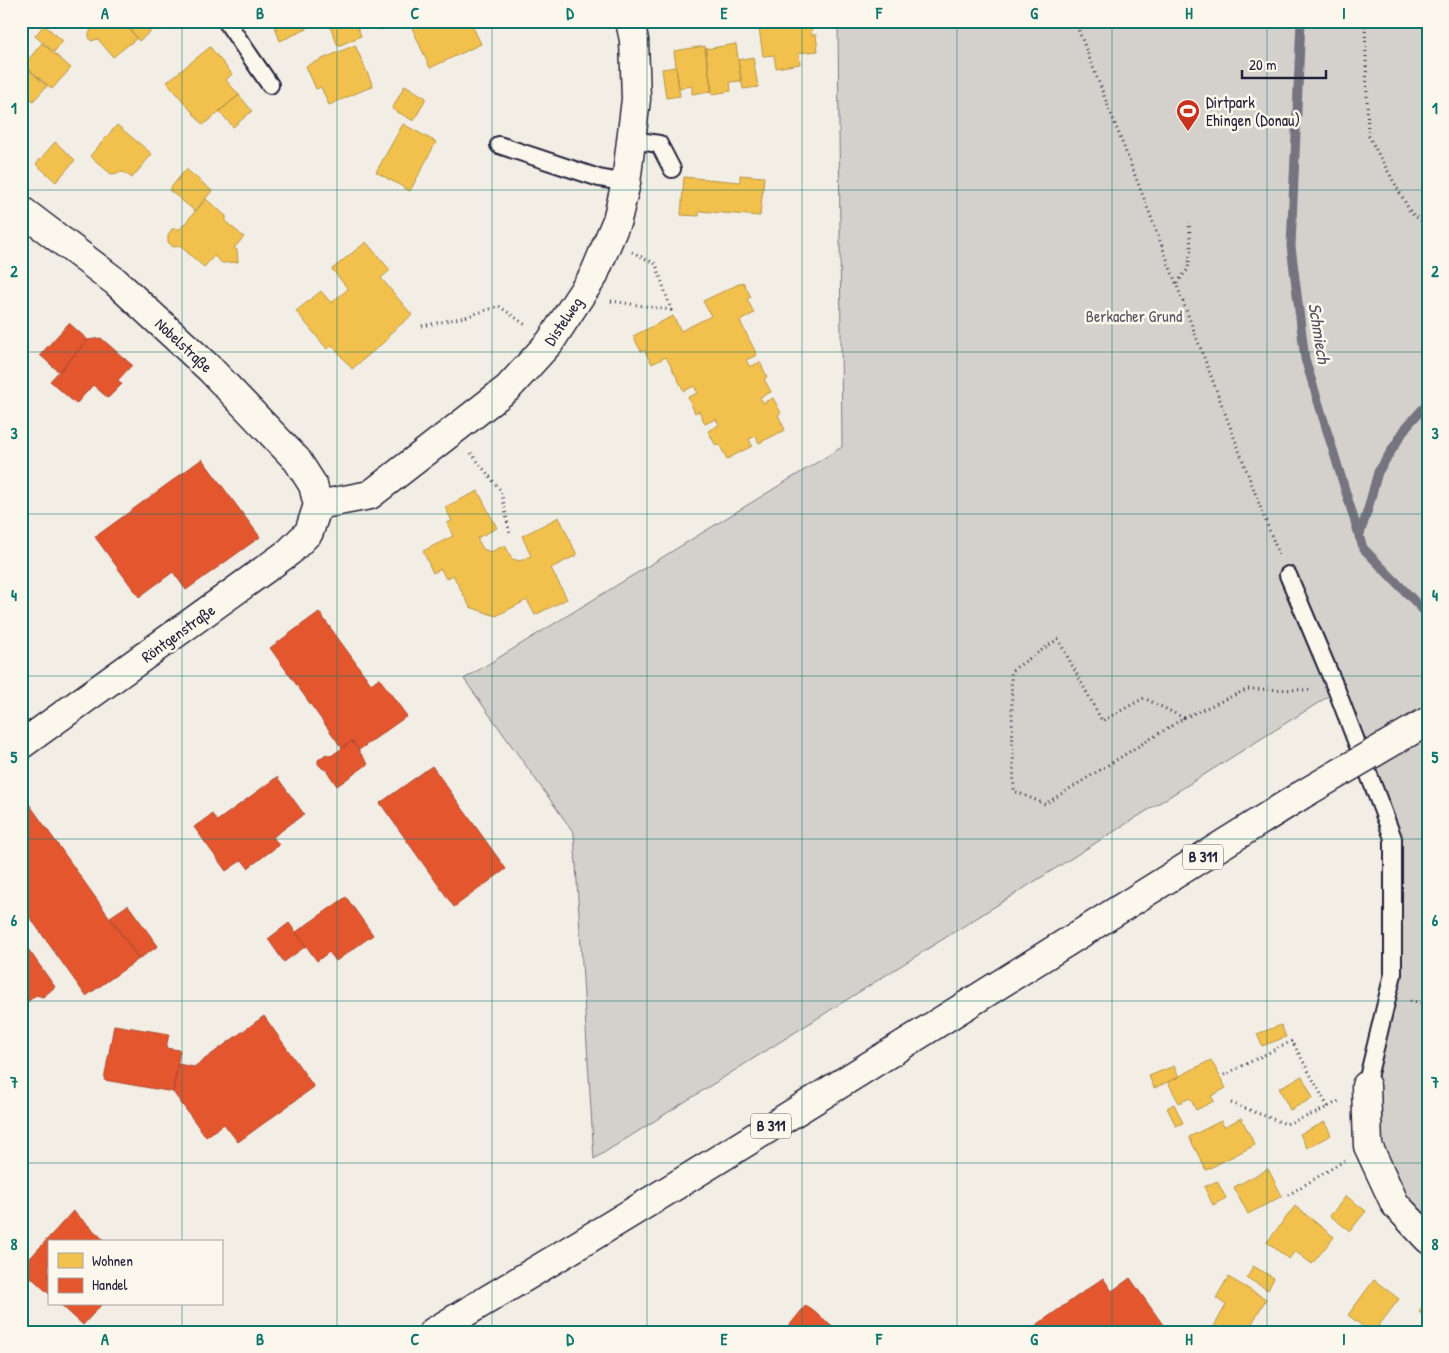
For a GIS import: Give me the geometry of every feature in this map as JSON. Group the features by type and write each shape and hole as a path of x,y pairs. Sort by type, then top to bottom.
{"street":[{"name":"Distelweg","path":"318,505 370,495 508,388 550,342 580,296 592,277 617,220 626,183 636,99 634,40 630,21"},
{"name":"Nobelstraße","path":"21,210 116,282 210,369 298,460 313,485 318,505"},
{"name":"Röntgenstraße","path":"21,745 289,552 309,532 318,505"},
{"name":"B 311","path":"433,1332 839,1084 1300,796 1428,721"},
{"path":"1366,1086 1368,1146 1395,1204 1428,1239"}],"lane":[{"path":"226,21 270,85"},
{"path":"632,140 659,144 672,169"},
{"path":"499,145 599,178 626,183"},
{"path":"1288,575 1338,691 1393,838 1393,974 1366,1086"}],"path":[{"path":"1075,21 1262,514 1288,575"},
{"path":"1365,21 1368,135 1411,213 1428,226"},
{"path":"1176,284 1188,269 1191,248 1188,222"},
{"path":"580,296 671,310 656,264 608,240"},
{"path":"422,326 465,318 499,306 550,342"},
{"path":"466,447 501,491 510,534"},
{"path":"1184,718 1144,698 1102,721 1058,639 1011,671 1014,791 1045,804 1184,718 1248,689 1338,691"},
{"path":"1224,1075 1292,1041 1328,1107"},
{"path":"1231,1103 1286,1124 1316,1113 1366,1086"},
{"path":"1288,1195 1368,1146"}],"green space":[{"name":"Berkacher Grund","path":"838,21 1428,21 1428,1239 1395,1204 1366,1086 1393,974 1393,838 1337,691 594,1159 574,833 464,679 842,447"}],"building: Wohnen":[{"path":"88,21 123,21 137,38 113,57 98,39 91,41 89,33 91,31 85,24"},
{"path":"123,21 163,21 139,41"},
{"path":"164,21 181,21 170,30"},
{"path":"288,21 304,21 307,29 280,41 275,27"},
{"path":"328,21 355,21 361,36 338,46"},
{"path":"376,21 399,21 380,30"},
{"path":"409,21 470,21 481,44 430,68"},
{"path":"810,21 812,35 816,35 818,51 799,53 800,64 776,68 774,55 763,56 759,28"},
{"path":"44,25 63,41 54,52 35,36"},
{"path":"42,43 71,68 52,89 24,65"},
{"path":"736,44 741,81 730,82 731,91 712,94 705,49"},
{"path":"355,45 373,86 329,105 321,87 316,89 306,66"},
{"path":"705,46 712,91 692,94 692,86 679,88 674,51"},
{"path":"210,47 232,74 226,80 239,95 203,125 167,82"},
{"path":"753,57 758,87 743,89 738,60"},
{"path":"21,63 47,86 33,101 28,96 21,104"},
{"path":"676,67 680,96 666,98 662,69"},
{"path":"405,85 426,98 414,121 392,109"},
{"path":"239,95 252,111 233,127 219,111"},
{"path":"403,124 436,142 410,191 376,172"},
{"path":"117,125 152,154 132,178 124,172 111,174 90,156"},
{"path":"55,142 75,160 56,182 36,164"},
{"path":"186,169 212,191 195,211 169,190"},
{"path":"740,175 764,177 760,216 699,211 699,216 681,215 684,177 740,182"},
{"path":"206,199 226,216 226,222 244,237 234,248 237,250 238,262 222,263 214,256 204,267 180,246 173,247 168,242 168,235 172,229 180,229"},
{"path":"366,242 390,270 381,278 412,315 388,335 390,337 352,369 332,345 327,349 296,311 321,291 331,303 348,289 332,269"},
{"path":"743,282 751,297 747,299 754,313 740,321 757,355 746,360 750,367 760,362 767,377 764,379 771,392 760,397 763,403 773,398 781,413 778,415 785,430 759,443 756,436 749,439 752,446 727,459 719,444 716,446 708,431 719,425 716,419 705,424 699,411 695,413 688,397 698,393 694,386 684,391 666,357 652,364 644,350 641,351 633,336 673,316 681,331 711,316 703,301"},
{"path":"478,491 497,528 477,538 483,549 491,552 505,545 512,559 520,561 531,556 522,536 559,517 577,555 551,568 567,599 535,615 527,600 496,616 470,607 453,575 446,579 441,569 433,573 423,551 453,536 447,523 452,521 445,507"},
{"path":"1281,1025 1286,1037 1262,1046 1257,1034"},
{"path":"1211,1060 1226,1088 1211,1096 1214,1101 1196,1110 1190,1098 1179,1103 1168,1082"},
{"path":"1174,1066 1179,1077 1154,1088 1149,1076"},
{"path":"1302,1076 1313,1098 1290,1110 1279,1088"},
{"path":"1174,1104 1183,1123 1176,1126 1167,1108"},
{"path":"1241,1118 1255,1145 1206,1170 1189,1137 1221,1121 1224,1127"},
{"path":"1325,1122 1331,1135 1307,1148 1300,1134"},
{"path":"1268,1169 1282,1196 1248,1214 1234,1187"},
{"path":"1217,1181 1226,1198 1213,1205 1204,1187"},
{"path":"1346,1196 1366,1211 1350,1231 1330,1216"},
{"path":"1295,1206 1334,1237 1312,1264 1295,1251 1289,1259 1267,1242"},
{"path":"1253,1266 1274,1278 1268,1290 1247,1278"},
{"path":"1228,1277 1266,1299 1247,1332 1211,1332 1226,1305 1216,1298"},
{"path":"1374,1280 1399,1299 1374,1332 1370,1332 1348,1315"},
{"path":"1428,1301 1428,1319 1419,1312"}],"building: Handel":[{"path":"69,323 88,340 59,372 40,355"},
{"path":"101,338 132,365 118,380 122,384 108,398 93,385 76,404 50,381 88,340"},
{"path":"202,459 260,537 186,590 173,572 139,597 95,537"},
{"path":"319,612 371,684 379,678 407,716 359,750 352,741 342,748 270,648"},
{"path":"352,741 368,764 337,786 326,770 318,764 318,760 326,754 331,756"},
{"path":"432,766 506,869 454,907 380,803"},
{"path":"277,777 304,814 273,837 279,845 248,868 242,860 226,871 194,827 212,814 217,821"},
{"path":"22,794 139,959 86,996 21,905"},
{"path":"346,897 373,935 336,961 329,952 317,961 296,932"},
{"path":"128,905 158,946 139,959 110,917"},
{"path":"289,923 306,946 284,962 268,939"},
{"path":"21,939 55,987 43,997 36,995 21,1007"},
{"path":"264,1016 314,1087 238,1142 224,1124 206,1137 173,1092 178,1064 194,1067"},
{"path":"114,1025 169,1034 166,1048 180,1050 173,1092 104,1080"},
{"path":"73,1211 104,1240 48,1240 48,1293 21,1268"},
{"path":"1103,1278 1112,1291 1130,1278 1168,1332 1039,1332 1035,1326"},
{"path":"806,1305 839,1332 784,1332"},
{"path":"62,1306 100,1306 83,1325"}],"waterway":[{"name":"Schmiech","path":"1301,21 1291,246 1305,359 1363,548 1428,615"},
{"path":"1359,537 1378,472 1407,426 1428,403"}],"place":[{"name":"Dirtpark Ehingen (Donau)","path":"1188,132"}]}
